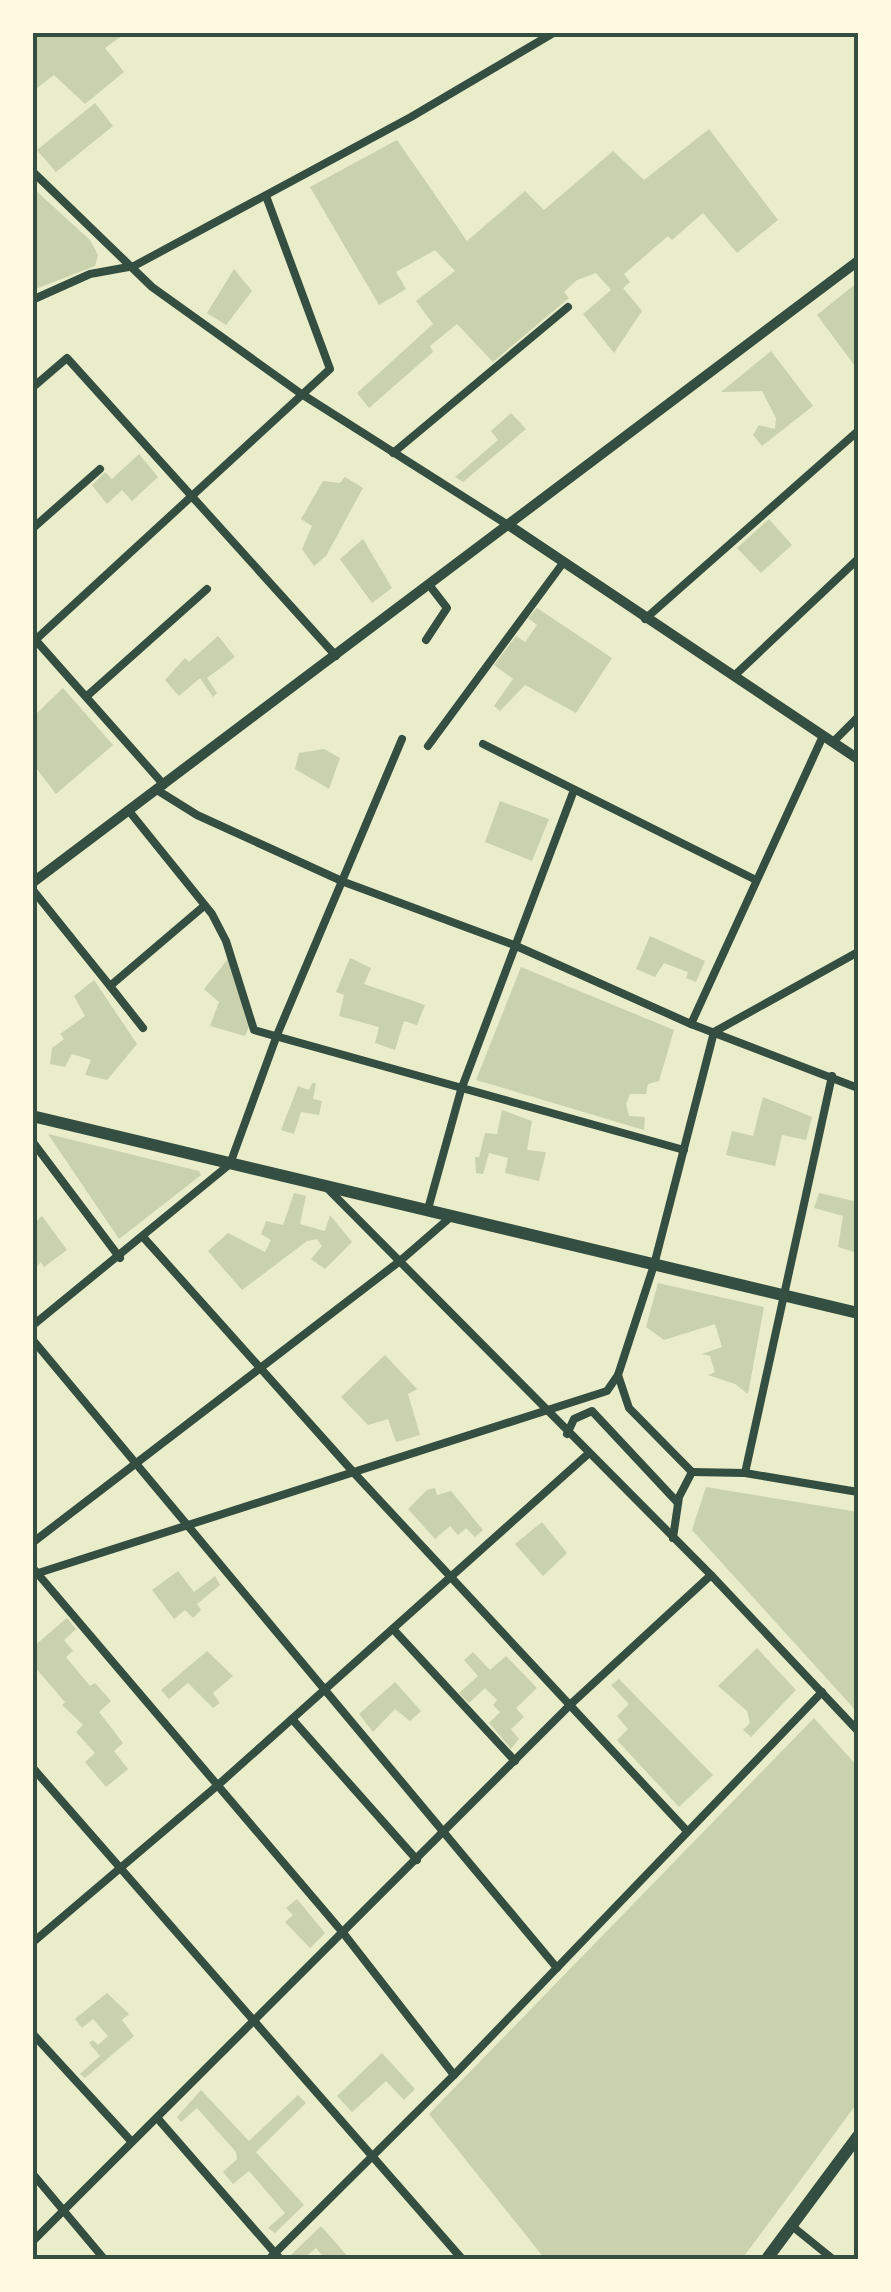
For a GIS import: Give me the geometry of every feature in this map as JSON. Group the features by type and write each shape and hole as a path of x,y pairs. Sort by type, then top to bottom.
{"main road":[{"path":"32,1116 858,1312"},
{"path":"766,2260 858,2136"}],"street":[{"path":"32,300 90,274 134,266 555,32"},
{"path":"32,171 152,287 300,393 510,526 858,758"},
{"path":"266,196 330,369 34,639 88,696 160,787 197,816 344,882 514,945 692,1024 858,1088"},
{"path":"142,1028 32,886 858,261"},
{"path":"393,453 568,307"},
{"path":"32,388 67,358 188,497 336,656"},
{"path":"645,618 858,431"},
{"path":"32,528 100,469"},
{"path":"734,676 858,559"},
{"path":"428,746 563,563"},
{"path":"426,640 446,608 430,586"},
{"path":"88,696 207,589"},
{"path":"692,1024 756,880 828,739 858,717"},
{"path":"32,1326 120,1258 230,1164 277,1034 402,739"},
{"path":"483,744 756,880"},
{"path":"428,1208 462,1090 574,790"},
{"path":"129,811 204,906 226,941 254,1030 684,1150"},
{"path":"110,986 204,906"},
{"path":"567,1434 574,1419 592,1411 618,1375 654,1265 714,1032 858,952"},
{"path":"746,1473 832,1076"},
{"path":"32,1141 120,1258"},
{"path":"324,1185 547,1414 711,1575 858,1731"},
{"path":"32,1543 400,1262 453,1215"},
{"path":"144,1238 355,1474 687,1831"},
{"path":"32,1339 442,1836 556,1968"},
{"path":"618,1375 629,1408 692,1472 746,1473 858,1492"},
{"path":"454,2075 344,1934 34,1572 547,1414 607,1391"},
{"path":"592,1411 678,1504"},
{"path":"32,1942 218,1786 588,1454"},
{"path":"672,1538 678,1504 692,1472"},
{"path":"32,2242 131,2142 159,2120 572,1704 711,1575"},
{"path":"393,1629 515,1761"},
{"path":"159,2120 274,2257 822,1692"},
{"path":"292,1718 417,1860"},
{"path":"32,1767 463,2260"},
{"path":"32,2033 131,2142"},
{"path":"32,2173 105,2260"},
{"path":"792,2226 834,2260"}],"green space":[{"path":"33,32 126,33 105,48 124,72 85,104 54,75 33,91"},
{"path":"95,103 113,126 56,172 37,150"},
{"path":"709,129 778,220 737,253 703,213 672,240 668,236 624,274 630,282 623,288 642,311 614,353 583,314 611,290 596,273 577,280 564,292 569,298 493,362 457,324 430,346 433,352 369,408 357,393 433,324 416,301 455,271 435,250 396,272 406,289 379,305 310,187 397,140 467,241 525,191 544,210 613,151 644,180"},
{"path":"33,188 90,240 98,255 95,266 33,290"},
{"path":"234,269 252,291 226,325 207,313"},
{"path":"858,282 858,370 817,315"},
{"path":"771,351 813,406 762,446 753,435 759,425 775,429 776,418 762,391 721,392"},
{"path":"511,413 526,429 463,482 455,477 498,440 491,431"},
{"path":"139,454 158,477 132,501 122,490 107,504 92,485 105,472 112,479"},
{"path":"345,477 363,488 326,556 314,566 302,549 312,526 301,519 323,481 340,483"},
{"path":"769,519 792,545 761,573 737,548"},
{"path":"363,539 392,588 372,603 340,559"},
{"path":"537,608 612,658 576,713 525,685 500,711 494,706 513,679 494,665 516,636 525,642 537,625 528,618"},
{"path":"218,636 235,657 207,678 217,693 213,697 200,678 179,696 165,680 185,658 189,662"},
{"path":"63,688 113,745 56,794 33,764 33,717"},
{"path":"324,749 340,758 329,789 295,769 299,753"},
{"path":"500,801 549,819 532,861 485,842"},
{"path":"650,936 705,961 696,982 686,978 688,972 664,963 655,977 636,969"},
{"path":"350,958 371,968 364,984 425,1005 417,1025 404,1021 395,1050 375,1043 379,1027 339,1016 344,995 336,992"},
{"path":"228,959 249,1026 245,1036 210,1026 219,1002 204,989"},
{"path":"521,967 674,1030 659,1081 648,1084 646,1094 630,1094 626,1104 629,1116 645,1117 644,1130 476,1080"},
{"path":"94,980 137,1044 107,1080 85,1075 91,1060 72,1054 65,1067 50,1064 52,1048 64,1039 60,1034 85,1016 74,996"},
{"path":"316,1083 313,1099 322,1101 319,1115 301,1112 294,1134 281,1130 298,1086 309,1090"},
{"path":"763,1097 812,1117 806,1140 782,1135 775,1166 726,1155 732,1131 753,1136"},
{"path":"502,1110 532,1121 527,1150 546,1152 539,1181 505,1173 508,1158 489,1153 483,1174 476,1173 475,1157 479,1157 485,1133 497,1134"},
{"path":"48,1134 199,1171 201,1175 119,1239"},
{"path":"294,1193 306,1196 300,1224 325,1231 330,1215 352,1242 325,1269 311,1259 322,1246 317,1239 307,1241 242,1290 208,1251 228,1233 265,1252 271,1240 261,1234 266,1221 283,1225"},
{"path":"819,1193 858,1202 858,1253 838,1247 843,1216 814,1208"},
{"path":"42,1216 67,1250 44,1267 41,1262 36,1267 33,1224"},
{"path":"658,1283 764,1307 748,1394 735,1384 708,1375 715,1372 710,1356 702,1354 722,1347 715,1324 664,1340 646,1327"},
{"path":"385,1355 417,1389 408,1394 420,1435 396,1442 388,1419 368,1425 341,1397"},
{"path":"706,1487 858,1512 858,1713 692,1530"},
{"path":"435,1488 437,1495 451,1491 483,1530 475,1537 466,1528 458,1535 450,1526 435,1539 408,1509 427,1490"},
{"path":"542,1522 567,1553 543,1576 515,1544"},
{"path":"178,1571 194,1592 215,1576 220,1585 197,1604 201,1610 193,1618 185,1610 174,1619 152,1590"},
{"path":"67,1618 76,1629 64,1640 73,1651 66,1657 90,1686 95,1683 111,1701 99,1712 123,1743 114,1751 128,1769 106,1787 85,1762 95,1753 76,1732 83,1725 62,1705 65,1702 33,1665 33,1647"},
{"path":"757,1648 796,1690 751,1737 743,1730 750,1723 747,1711 718,1686"},
{"path":"207,1651 233,1676 213,1693 220,1703 213,1708 188,1683 169,1699 161,1690"},
{"path":"473,1652 490,1670 506,1656 537,1688 516,1708 524,1717 511,1729 519,1739 511,1749 489,1723 500,1712 493,1705 497,1700 485,1688 469,1703 459,1693 478,1676 464,1660"},
{"path":"619,1679 713,1775 679,1807 617,1740 628,1729 617,1716 629,1704 611,1685"},
{"path":"395,1682 421,1711 410,1721 395,1709 373,1732 359,1714"},
{"path":"814,1718 858,1767 858,2102 742,2259 545,2259 429,2114"},
{"path":"297,1899 325,1933 310,1948 285,1922 293,1915 286,1908"},
{"path":"107,1993 129,2014 122,2020 134,2036 85,2078 80,2074 100,2056 89,2043 93,2040 98,2045 108,2036 93,2019 82,2028 75,2019"},
{"path":"382,2053 415,2089 404,2100 386,2081 352,2112 337,2096"},
{"path":"201,2090 249,2141 298,2095 306,2103 256,2152 304,2205 275,2233 268,2228 285,2213 249,2171 233,2184 223,2172 237,2159 236,2152 197,2108 181,2122 177,2117"},
{"path":"321,2226 350,2259 325,2259 316,2248 303,2259 290,2256"}]}
